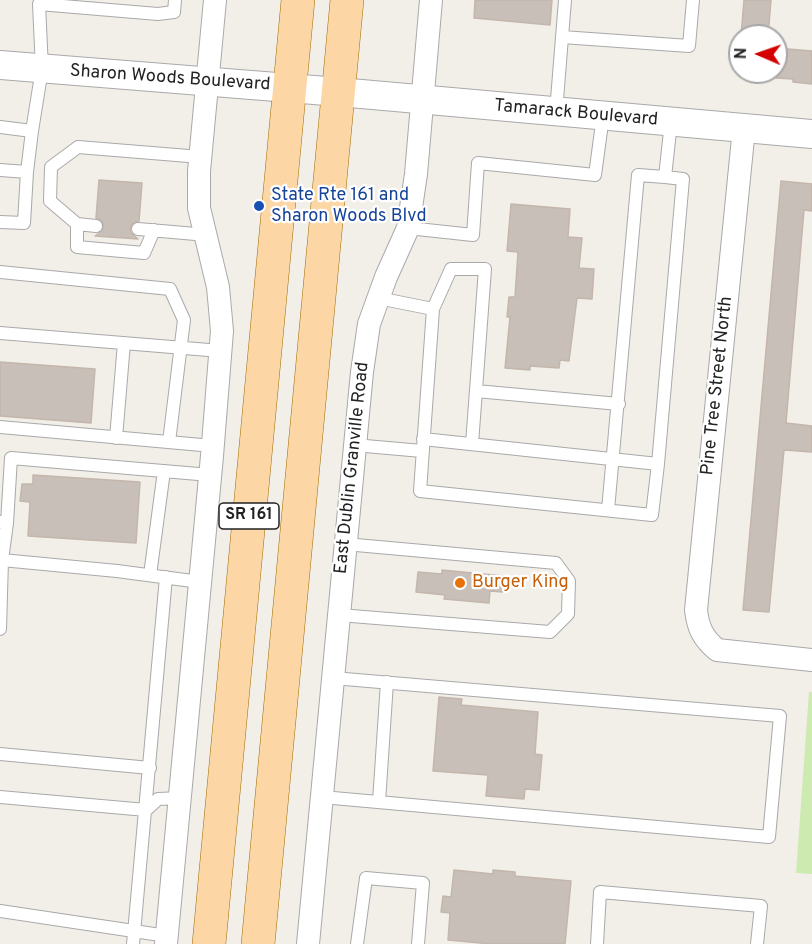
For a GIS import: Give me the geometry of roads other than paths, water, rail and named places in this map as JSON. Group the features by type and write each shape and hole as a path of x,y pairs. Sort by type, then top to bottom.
{"main road":[{"name":"SR 161","path":"209,944 298,0"},
{"path":"329,0 326,34 339,92"},
{"name":"SR 161","path":"258,944 347,0"}],"street":[{"path":"166,940 181,798 222,331 218,287 199,208 201,157 215,0"},
{"name":"East Dublin Granville Road","path":"308,944 362,372 369,324 408,228 416,174 431,0"},
{"name":"Sharon Woods Boulevard","path":"0,65 339,92"},
{"name":"Tamarack Boulevard","path":"339,92 812,134"},
{"name":"Pine Tree Street North","path":"744,128 696,610 698,627 707,642 717,650 812,660"}],"lane":[{"path":"0,222 24,223 27,172 42,69 39,4 158,14 174,12 175,0"},
{"path":"556,112 565,0"},
{"path":"562,37 689,46 693,0"},
{"path":"408,228 472,235 478,163 595,175 603,116"},
{"path":"665,177 671,122"},
{"path":"0,127 32,131"},
{"path":"96,226 77,224 50,201 51,167 78,147 201,157"},
{"path":"0,170 27,172"},
{"path":"472,444 485,269 451,270 433,309 420,491 608,510 652,514 683,179 638,175 608,510"},
{"path":"77,224 77,247 144,253 154,230"},
{"path":"138,229 207,235"},
{"path":"0,272 170,289 184,320 170,442"},
{"path":"378,298 433,309"},
{"path":"0,333 220,351"},
{"path":"116,438 124,343"},
{"path":"476,391 619,404"},
{"path":"0,427 213,446"},
{"path":"354,445 472,444 658,464"},
{"path":"0,629 6,461 210,475"},
{"path":"150,575 164,471"},
{"path":"339,615 550,632 567,615 569,581 556,563 345,544"},
{"path":"2,560 200,582"},
{"path":"134,938 166,577"},
{"path":"322,797 769,837 780,716 333,678"},
{"path":"379,802 387,682"},
{"path":"0,754 150,768"},
{"path":"0,797 146,810 158,799 181,798"},
{"path":"357,944 366,878 423,883 418,944"},
{"path":"597,944 600,892 761,906 757,944"},
{"path":"0,911 134,938 166,940"}],"place":[{"name":"State Rte 161 and Sharon Woods Blvd","path":"259,206"},
{"name":"Burger King","path":"460,583"}]}
